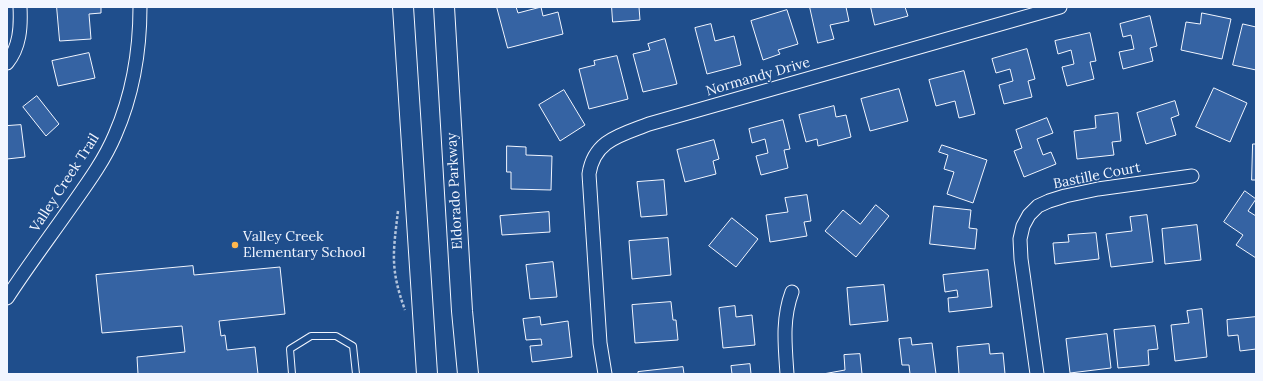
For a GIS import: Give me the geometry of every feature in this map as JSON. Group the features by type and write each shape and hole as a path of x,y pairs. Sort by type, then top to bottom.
{"main road":[{"path":"403,7 427,374"},
{"name":"Eldorado Parkway","path":"444,7 462,311 468,374"}],"street":[{"path":"11,58 19,36 20,7"},
{"name":"Valley Creek Trail","path":"7,298 91,178 115,136 124,113 135,71 140,38 140,7"},
{"name":"Normandy Drive","path":"605,374 600,343 589,174 590,163 596,152 604,144 621,135 649,124 854,67 1060,7"},
{"name":"Bastille Court","path":"1037,374 1021,259 1020,239 1023,226 1029,215 1038,206 1065,196 1098,189 1192,176"},
{"path":"787,374 784,324 787,306 792,292"}],"lane":[{"path":"292,374 290,349 311,336 336,336 353,346 356,374"}],"building":[{"path":"57,7 101,7 101,13 89,14 91,39 60,41"},
{"path":"497,7 516,7 518,13 541,7 543,16 558,12 563,34 508,48"},
{"path":"612,7 639,7 640,20 613,22"},
{"path":"810,7 846,7 849,21 830,25 834,39 818,43"},
{"path":"871,7 905,7 908,16 875,25"},
{"path":"787,10 798,44 778,50 780,54 763,60 751,21"},
{"path":"1202,13 1231,19 1222,59 1181,50 1186,22 1200,24"},
{"path":"1150,16 1157,46 1150,48 1153,61 1123,69 1119,52 1134,49 1131,35 1123,37 1120,24"},
{"path":"711,24 715,41 734,36 741,65 707,74 695,28"},
{"path":"1243,24 1256,27 1256,70 1233,65"},
{"path":"1090,33 1096,61 1090,62 1094,79 1067,86 1062,67 1074,64 1071,50 1058,54 1055,41"},
{"path":"665,39 677,84 643,92 633,54 650,50 648,44"},
{"path":"1027,49 1035,79 1028,81 1032,97 1004,104 999,85 1013,81 1010,69 996,73 992,59"},
{"path":"89,53 95,78 58,86 52,61"},
{"path":"617,56 628,99 589,109 579,69 595,65 594,61"},
{"path":"964,71 975,114 959,118 955,101 936,106 929,80"},
{"path":"1214,88 1247,103 1230,142 1196,127"},
{"path":"899,89 908,121 870,131 861,99"},
{"path":"564,90 585,125 560,141 539,105"},
{"path":"37,96 59,124 46,136 23,107"},
{"path":"1175,101 1179,115 1171,118 1176,135 1146,144 1137,113"},
{"path":"834,106 836,117 846,115 851,137 818,146 817,139 806,142 799,115"},
{"path":"1118,113 1121,141 1112,142 1114,155 1077,159 1074,131 1096,128 1095,116"},
{"path":"1047,118 1053,133 1037,139 1043,155 1051,152 1056,164 1024,177 1014,151 1022,148 1016,130"},
{"path":"783,120 790,149 784,150 788,168 761,175 756,156 768,153 765,139 752,143 749,129"},
{"path":"21,125 25,157 7,159 7,126"},
{"path":"714,140 719,159 713,161 716,174 685,182 677,150"},
{"path":"1253,144 1256,144 1256,180 1252,180"},
{"path":"942,145 987,160 973,203 947,194 954,172 944,169 948,155 939,152"},
{"path":"507,146 526,147 526,155 552,156 551,190 511,189 511,172 507,172"},
{"path":"664,180 667,215 641,217 637,182"},
{"path":"1245,191 1256,199 1248,211 1256,216 1256,258 1236,245 1243,235 1224,222"},
{"path":"807,195 811,221 804,222 807,236 770,242 766,215 788,212 785,198"},
{"path":"876,205 889,216 856,257 825,231 843,210 860,224"},
{"path":"934,206 971,210 969,228 977,229 975,249 930,244"},
{"path":"549,212 550,232 502,235 500,216"},
{"path":"1147,215 1153,262 1111,267 1106,234 1132,231 1130,217"},
{"path":"732,218 758,239 736,267 709,246"},
{"path":"1197,225 1201,260 1165,264 1162,229"},
{"path":"1096,233 1099,259 1055,264 1053,243 1069,242 1068,235"},
{"path":"668,238 671,275 632,279 629,241"},
{"path":"553,262 557,297 530,299 526,265"},
{"path":"193,266 194,275 280,267 285,314 219,321 221,336 225,335 227,350 255,347 258,374 138,374 137,357 185,352 182,326 102,333 96,275"},
{"path":"988,270 992,307 949,312 948,298 958,297 957,290 945,292 943,275"},
{"path":"884,285 888,321 850,325 847,288"},
{"path":"671,302 673,320 676,320 678,340 635,343 632,305"},
{"path":"735,306 736,317 752,315 755,345 723,348 719,308"},
{"path":"1202,309 1207,357 1175,361 1171,325 1189,323 1187,311"},
{"path":"540,317 541,325 568,321 572,357 532,362 530,346 542,345 541,339 526,340 523,319"},
{"path":"1256,317 1256,349 1240,351 1238,335 1228,336 1227,320"},
{"path":"1155,326 1158,349 1148,350 1149,365 1118,368 1114,330"},
{"path":"1107,334 1111,368 1070,373 1066,339"},
{"path":"911,338 912,345 932,343 936,374 910,374 909,365 902,365 899,339"},
{"path":"989,344 990,354 1003,353 1005,374 959,374 957,347"},
{"path":"860,354 862,374 823,374 845,370 844,355"},
{"path":"750,364 751,374 732,374 731,366"},
{"path":"683,367 684,374 638,374 638,372"}],"place":[{"name":"Valley Creek Elementary School","path":"235,245"}]}
